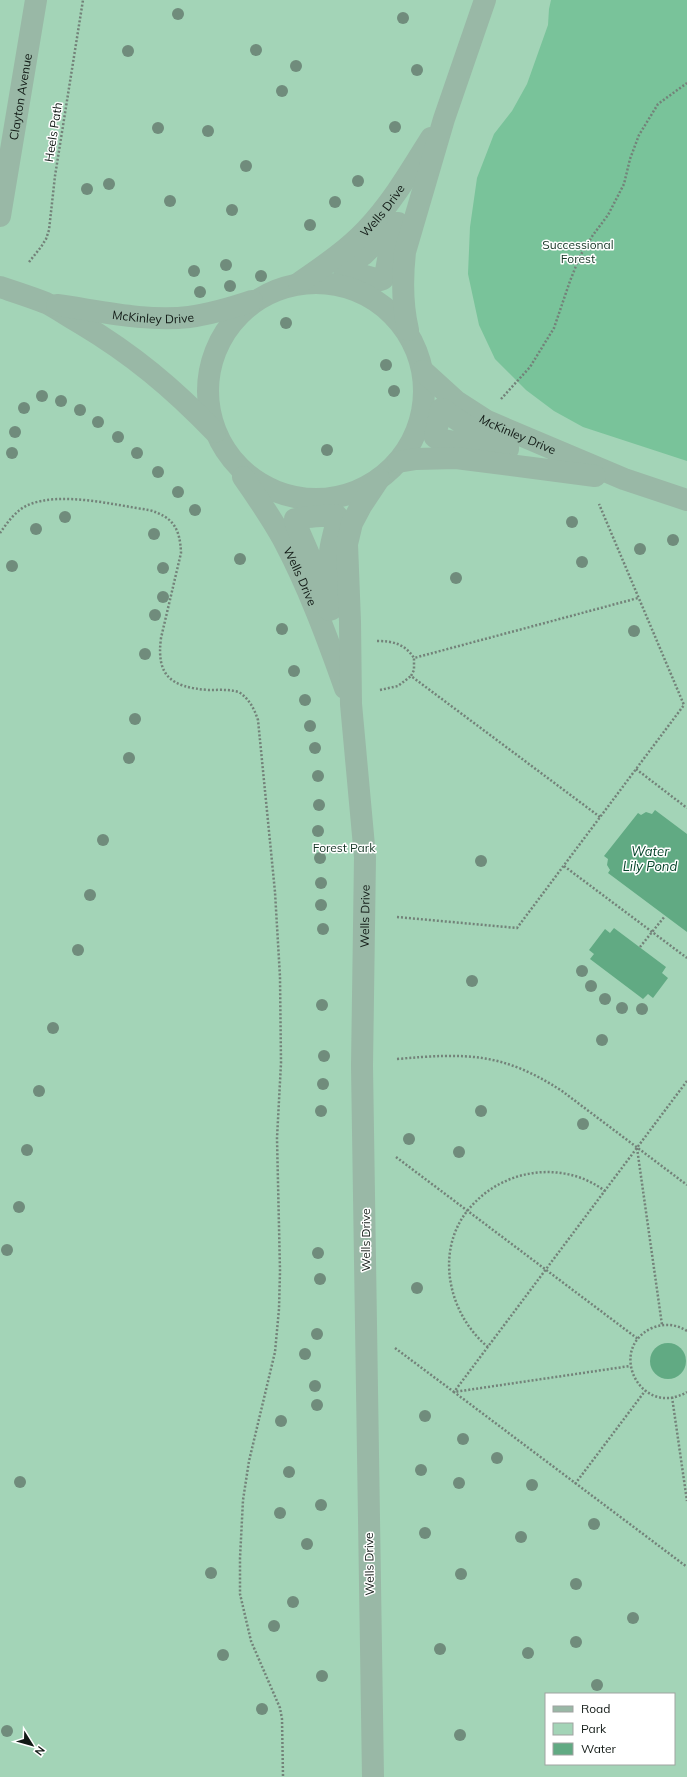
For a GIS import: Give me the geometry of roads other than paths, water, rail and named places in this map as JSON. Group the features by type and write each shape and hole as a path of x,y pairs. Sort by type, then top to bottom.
{"street":[{"name":"Clayton Avenue","path":"0,216 36,0"},
{"name":"Wells Drive","path":"408,333 402,291 405,252 444,119 485,0"},
{"name":"Wells Drive","path":"299,284 351,244 381,214 444,119"},
{"path":"329,283 359,291 380,303 392,312 408,333 424,371 424,403 416,435 398,462 379,479 361,490 326,499 302,499 282,494 264,486 248,476 230,458 216,432 210,412 208,389 210,370 215,354 232,324 244,310 259,299 276,291 299,284 329,283"},
{"name":"McKinley Drive","path":"0,286 46,304 114,344 141,363 193,408 216,432"},
{"name":"McKinley Drive","path":"46,304 126,315 180,317 217,312 259,299"},
{"name":"McKinley Drive","path":"424,371 456,401 487,421 624,479 687,500"},
{"name":"Wells Drive","path":"230,458 282,538 326,635 351,704"},
{"name":"McKinley Drive","path":"398,462 416,459 456,458 624,479"},
{"name":"Wells Drive","path":"373,1777 362,1066 365,857 351,704 347,544 355,517 379,479"}],"water":[{"name":"Water Lily Pond","path":"655,810 687,834 687,932 608,873 610,870 607,865 608,859 604,856 638,813 641,815 646,812 652,814"},
{"path":"614,928 666,967 662,973 668,978 653,998 648,994 643,999 590,959 594,954 589,950 605,929 610,933"},
{"path":"672,1343 681,1348 685,1354 685,1368 681,1374 672,1379 664,1379 655,1374 651,1368 650,1357 655,1348 661,1344"}],"park label":[{"name":"Successional Forest","path":"578,251"},
{"name":"Forest Park","path":"344,847"}]}
